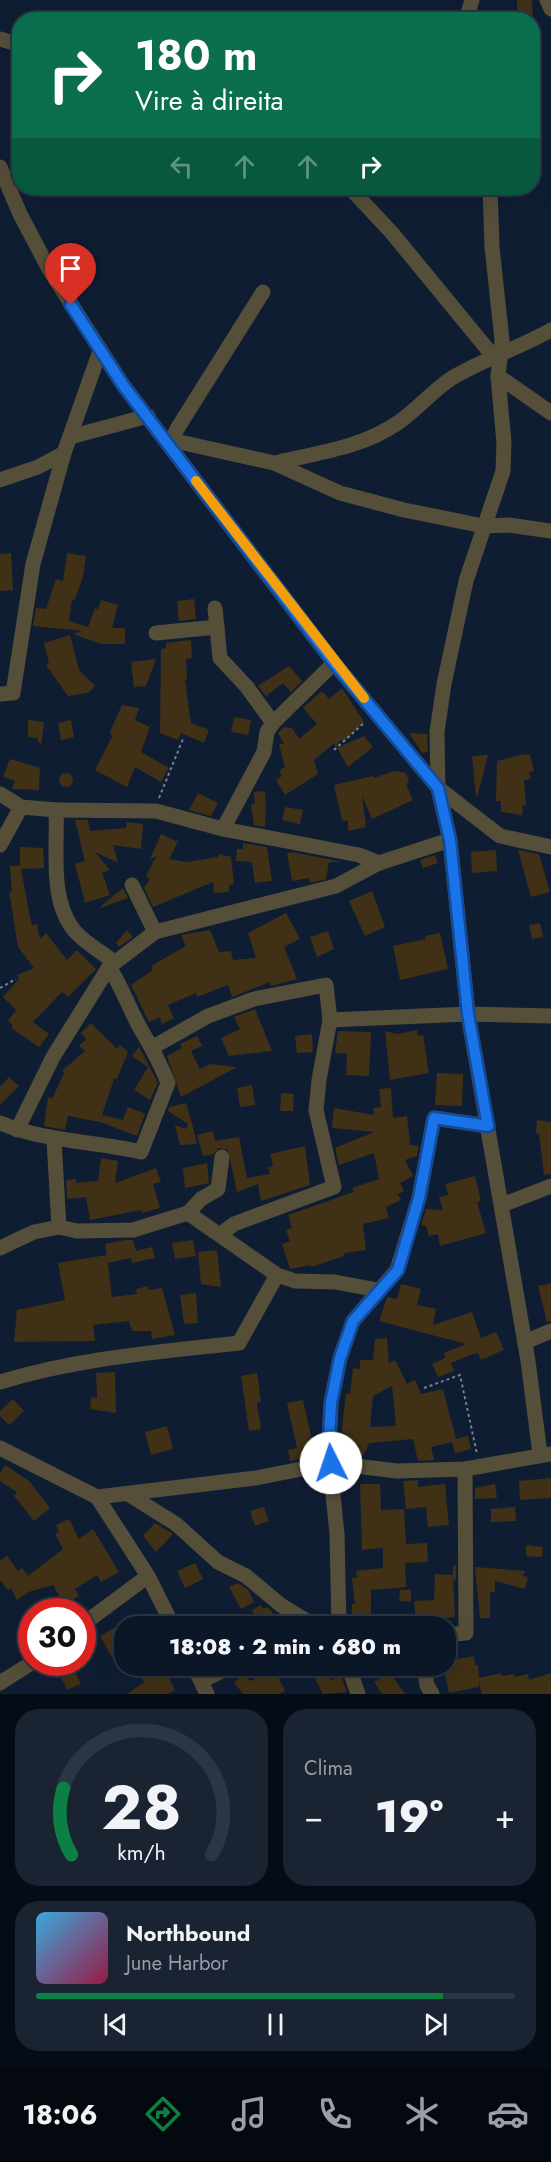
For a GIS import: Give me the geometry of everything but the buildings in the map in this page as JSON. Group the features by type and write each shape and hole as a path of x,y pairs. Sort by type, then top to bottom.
{"street":[{"path":"547,0 551,9"},
{"path":"0,167 20,214 50,271 100,351 148,416 169,440 334,663 438,788 500,836 551,847"},
{"path":"356,195 497,354"},
{"path":"97,1497 256,1478 331,1463 397,1471 472,1467 546,1454 468,1014 450,840 438,788 437,732 444,684 466,581 503,471 504,443 498,376 490,195"},
{"path":"169,440 263,292"},
{"path":"274,463 344,448 382,432 400,421 450,380 497,354 551,330"},
{"path":"0,694 13,693 33,564 64,453 100,351"},
{"path":"498,376 551,413"},
{"path":"70,437 148,416"},
{"path":"169,440 274,463 340,493 404,510 483,526 509,525 551,531"},
{"path":"0,480 38,467 64,453"},
{"path":"215,608 220,657 247,687 273,723"},
{"path":"156,633 217,627"},
{"path":"223,829 264,752 267,732 273,723 334,663"},
{"path":"0,795 21,807 56,810 153,811 223,829 359,855 379,863"},
{"path":"0,845 21,807"},
{"path":"0,1123 54,1140 98,1144 141,1152 168,1083 153,1047 142,1032 111,964 71,927 61,902 57,881 56,810"},
{"path":"17,1130 53,1057 111,964 155,933 336,886 379,863 450,840"},
{"path":"132,885 155,933"},
{"path":"153,1047 208,1016 254,999 326,985 330,1020 316,1110 334,1187 234,1224 221,1233"},
{"path":"330,1020 468,1014 551,1016"},
{"path":"339,1616 337,1534 329,1437 331,1403 340,1358 353,1321 398,1270 419,1198 434,1118 488,1126"},
{"path":"54,1140 59,1227"},
{"path":"0,1248 33,1232 59,1227 77,1231 134,1230 188,1213 201,1199 218,1189 222,1157"},
{"path":"502,1205 551,1186"},
{"path":"188,1213 200,1223 221,1233 277,1275 295,1281 334,1282 378,1290"},
{"path":"0,1382 44,1368 92,1359 239,1343 277,1275"},
{"path":"525,1342 551,1331"},
{"path":"0,1448 97,1497 148,1576 168,1616"},
{"path":"456,1634 466,1634 472,1467"},
{"path":"128,1494 176,1524 218,1562 246,1576 282,1606 298,1616"},
{"path":"96,1615 148,1576"},
{"path":"0,1683 18,1672"},
{"path":"198,1676 204,1690 220,1676"},
{"path":"352,1676 358,1694"},
{"path":"426,1676 432,1694"}],"path":[{"path":"334,750 376,712"},
{"path":"153,811 183,739"},
{"path":"0,988 16,979"},
{"path":"424,1388 460,1375 472,1467"}],"slow traffic":[{"path":"196,481 272,577 334,663 364,698"}],"route":[{"path":"71,305 123,385 272,577 334,663 395,733 438,788 450,840 468,1014 488,1126 434,1118 428,1139 419,1198 398,1270 353,1321 340,1358 331,1403 329,1456 331,1463"}]}
